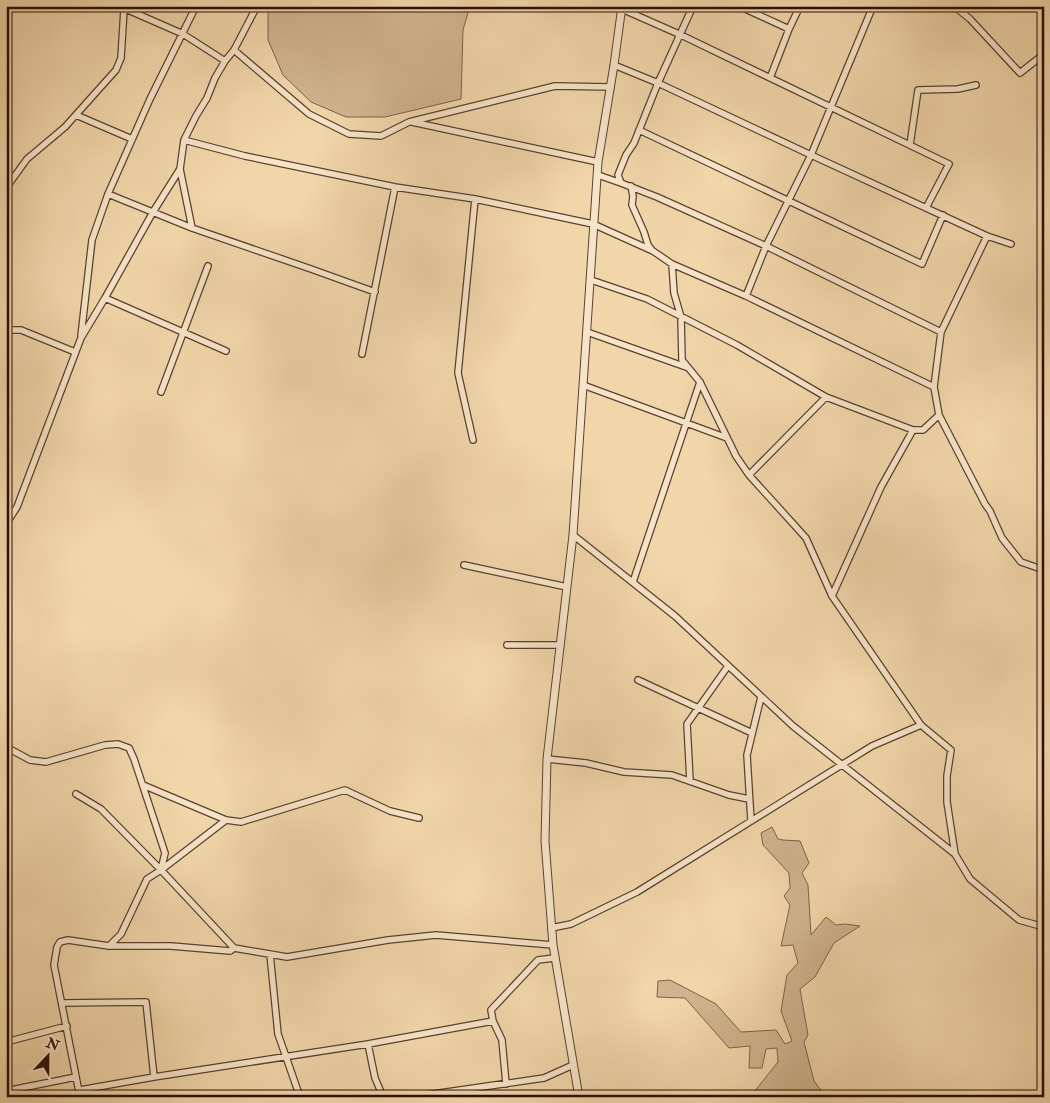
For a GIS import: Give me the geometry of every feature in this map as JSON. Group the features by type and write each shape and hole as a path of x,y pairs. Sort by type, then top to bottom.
{"street":[{"path":"81,338 92,240 108,194 132,139 196,6"},
{"path":"596,6 622,8 949,164 926,208"},
{"path":"622,183 618,175 626,155 634,143 658,83 693,6"},
{"path":"739,6 789,29"},
{"path":"770,78 800,6"},
{"path":"746,296 766,246 811,155 873,6"},
{"path":"954,6 970,19 1020,73 1044,54"},
{"path":"6,188 27,159 65,127 116,70 121,58 123,7 183,34 225,61"},
{"path":"192,228 180,169 184,140 207,98 215,78 234,50 256,7"},
{"path":"579,1097 554,958 551,928 546,841 546,759 573,535 598,162 622,8"},
{"path":"234,50 309,114 349,134 381,136 409,122 555,86 611,87"},
{"path":"614,66 658,83 926,208 988,236 1011,244"},
{"path":"910,145 918,90 958,89 976,85"},
{"path":"76,115 132,139"},
{"path":"409,122 598,162"},
{"path":"639,130 922,264 943,215"},
{"path":"184,140 245,156 396,188 475,199 593,224 653,251 672,264 746,296 934,387"},
{"path":"6,524 17,507 81,338 153,212 180,169"},
{"path":"598,176 631,186 766,246 941,332"},
{"path":"631,186 632,205 648,245 653,251"},
{"path":"362,354 396,188"},
{"path":"108,194 192,228 311,268 374,292"},
{"path":"473,440 458,373 475,199"},
{"path":"988,236 941,332 934,387 939,415 990,511 1002,538 1021,562 1044,570"},
{"path":"672,264 674,293 681,317 682,360 700,382 736,456 749,475 806,538 832,596 921,725 951,750 947,776 947,802 955,854"},
{"path":"161,392 208,266"},
{"path":"591,280 647,299 737,346 826,397 913,430 924,430 939,415"},
{"path":"105,298 226,351"},
{"path":"6,330 21,330 76,352"},
{"path":"587,332 688,368"},
{"path":"632,582 700,382"},
{"path":"584,385 727,438"},
{"path":"749,475 826,397"},
{"path":"832,596 881,487 913,430"},
{"path":"573,535 675,616 793,726 955,854 970,879 1019,920 1044,926"},
{"path":"464,564 567,588"},
{"path":"508,645 560,645"},
{"path":"690,781 687,724 728,666"},
{"path":"638,680 752,733"},
{"path":"751,822 747,755 761,697"},
{"path":"551,928 571,924 637,892 872,746 921,725"},
{"path":"6,747 30,760 46,762 105,745 118,744 129,748 164,853 161,870"},
{"path":"546,759 586,763 624,772 672,775 729,795 749,799"},
{"path":"142,785 226,820 241,822 345,790 390,811 419,818"},
{"path":"76,794 101,809 234,948 287,958 388,940 436,935 553,945"},
{"path":"109,946 121,934 147,879 226,820"},
{"path":"80,1097 54,965 57,947 60,942 68,940 109,946 171,946 230,951 234,948"},
{"path":"270,954 278,1034 300,1097"},
{"path":"506,1084 502,1040 493,1021 492,1010 538,960 554,958"},
{"path":"62,1003 146,1002 154,1076"},
{"path":"80,1090 154,1076 368,1044 493,1021"},
{"path":"6,1042 67,1026"},
{"path":"368,1044 375,1078 383,1097"},
{"path":"412,1097 544,1078 574,1066"},
{"path":"6,1091 76,1077"}],"shaded area":[{"path":"268,6 470,6 463,30 461,99 385,117 346,117 311,102 283,75 268,40"},
{"path":"772,827 778,839 800,841 809,863 802,873 808,885 811,935 826,917 836,925 860,926 834,943 815,977 800,989 808,1035 804,1042 814,1081 826,1097 750,1097 778,1062 777,1048 766,1049 762,1068 749,1068 750,1046 729,1048 685,998 657,997 658,981 670,980 716,1004 741,1032 776,1030 785,1044 792,1041 781,1011 787,975 798,963 793,945 781,946 790,905 784,896 790,888 789,873 763,845 761,833"}]}
